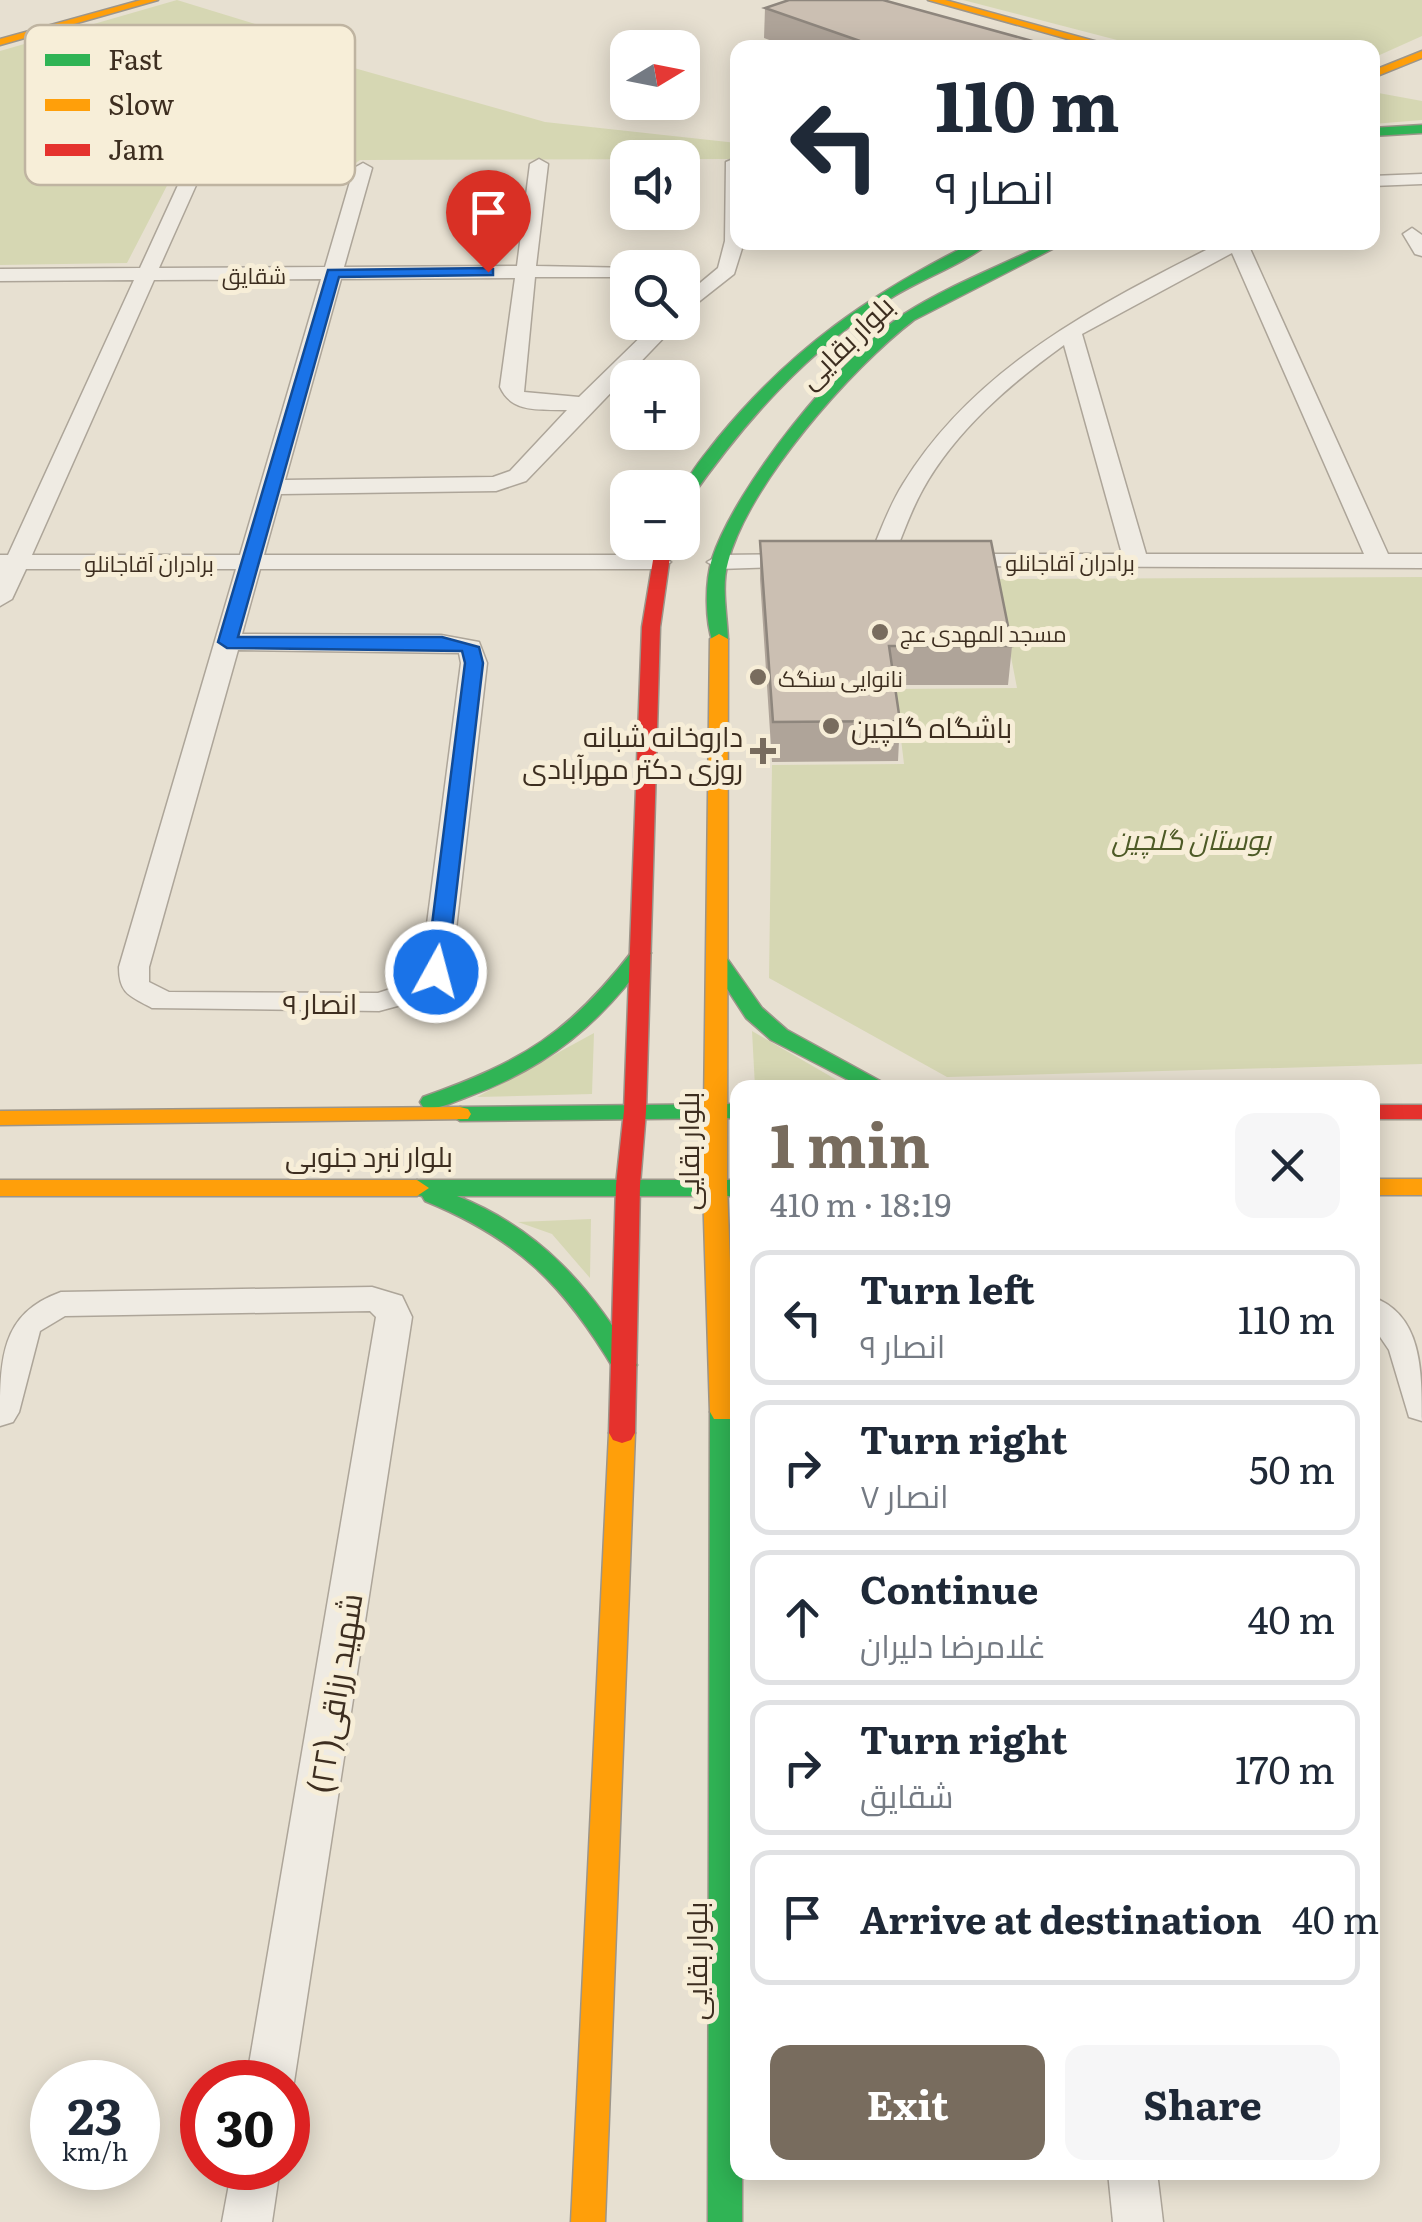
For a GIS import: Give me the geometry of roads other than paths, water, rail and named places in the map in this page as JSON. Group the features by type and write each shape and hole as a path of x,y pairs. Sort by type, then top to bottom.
{"main road":[{"path":"0,26 98,0"},
{"path":"62,25 153,0"},
{"path":"932,0 1084,40"},
{"path":"912,14 1006,40"},
{"path":"0,42 25,35"},
{"path":"1380,72 1422,54"},
{"path":"1380,85 1403,87"},
{"path":"1380,132 1422,129"},
{"path":"1380,134 1422,138"},
{"name":"بلوار بقایی","path":"700,472 726,432 776,374 842,317 922,270 967,250"},
{"name":"بلوار بقایی","path":"725,2222 727,1112 717,958 719,562 736,525 783,451 834,388 906,319 1044,250"},
{"path":"700,559 719,562"},
{"name":"بلوار بقایی","path":"588,2222 626,1368 628,1185 635,1111 651,627 660,560"},
{"path":"397,1115 525,1067 553,1049 609,1000 641,953"},
{"path":"717,958 754,1013 779,1035 866,1080"},
{"name":"بلوار نبرد جنوبی","path":"0,1118 727,1112"},
{"path":"1380,1112 1422,1112"},
{"path":"400,1185 484,1214 550,1257 581,1291 626,1368"},
{"name":"بلوار نبرد جنوبی","path":"0,1188 726,1188"},
{"path":"1380,1188 1422,1188"},
{"path":"724,1329 730,1319"}],"street":[{"path":"539,164 511,386 515,396 527,402 584,404"},
{"path":"227,642 362,168"},
{"path":"1380,180 1422,179"},
{"path":"0,599 8,562 187,185"},
{"path":"700,293 727,270 731,250"},
{"path":"1136,561 1070,332 1225,250"},
{"path":"1241,250 1379,561"},
{"path":"700,270 727,270"},
{"name":"شقایق","path":"0,275 610,271"},
{"name":"برادران آقاجانلو","path":"1070,332 1030,356 968,413 916,481 890,561 1422,561"},
{"path":"272,487 496,484 518,476 650,340"},
{"name":"برادران آقاجانلو","path":"8,562 251,562 610,553"},
{"path":"719,562 826,562"},
{"name":"انصار ۹","path":"227,642 442,643 470,647 474,663 436,972 420,990 378,1002 163,1001 134,986 134,967 227,642"},
{"name":"شهید رزاقی(۲۲)","path":"0,1412 24,1325 37,1314 61,1304 372,1299 389,1305 394,1317 274,2060"},
{"path":"1380,1313 1400,1327 1422,1407"},
{"path":"1133,2180 1138,2222"},
{"path":"247,2222 252,2190"}],"place":[{"name":"مسجد المهدی عج","path":"880,632"},
{"name":"نانوایی سنگک","path":"758,677"},
{"name":"باشگاه گلچین","path":"831,726"},
{"name":"داروخانه شبانه روزی دکتر مهرآبادی","path":"763,751"}],"park label":[{"name":"بوستان گلچین","path":"1191,838"}]}
